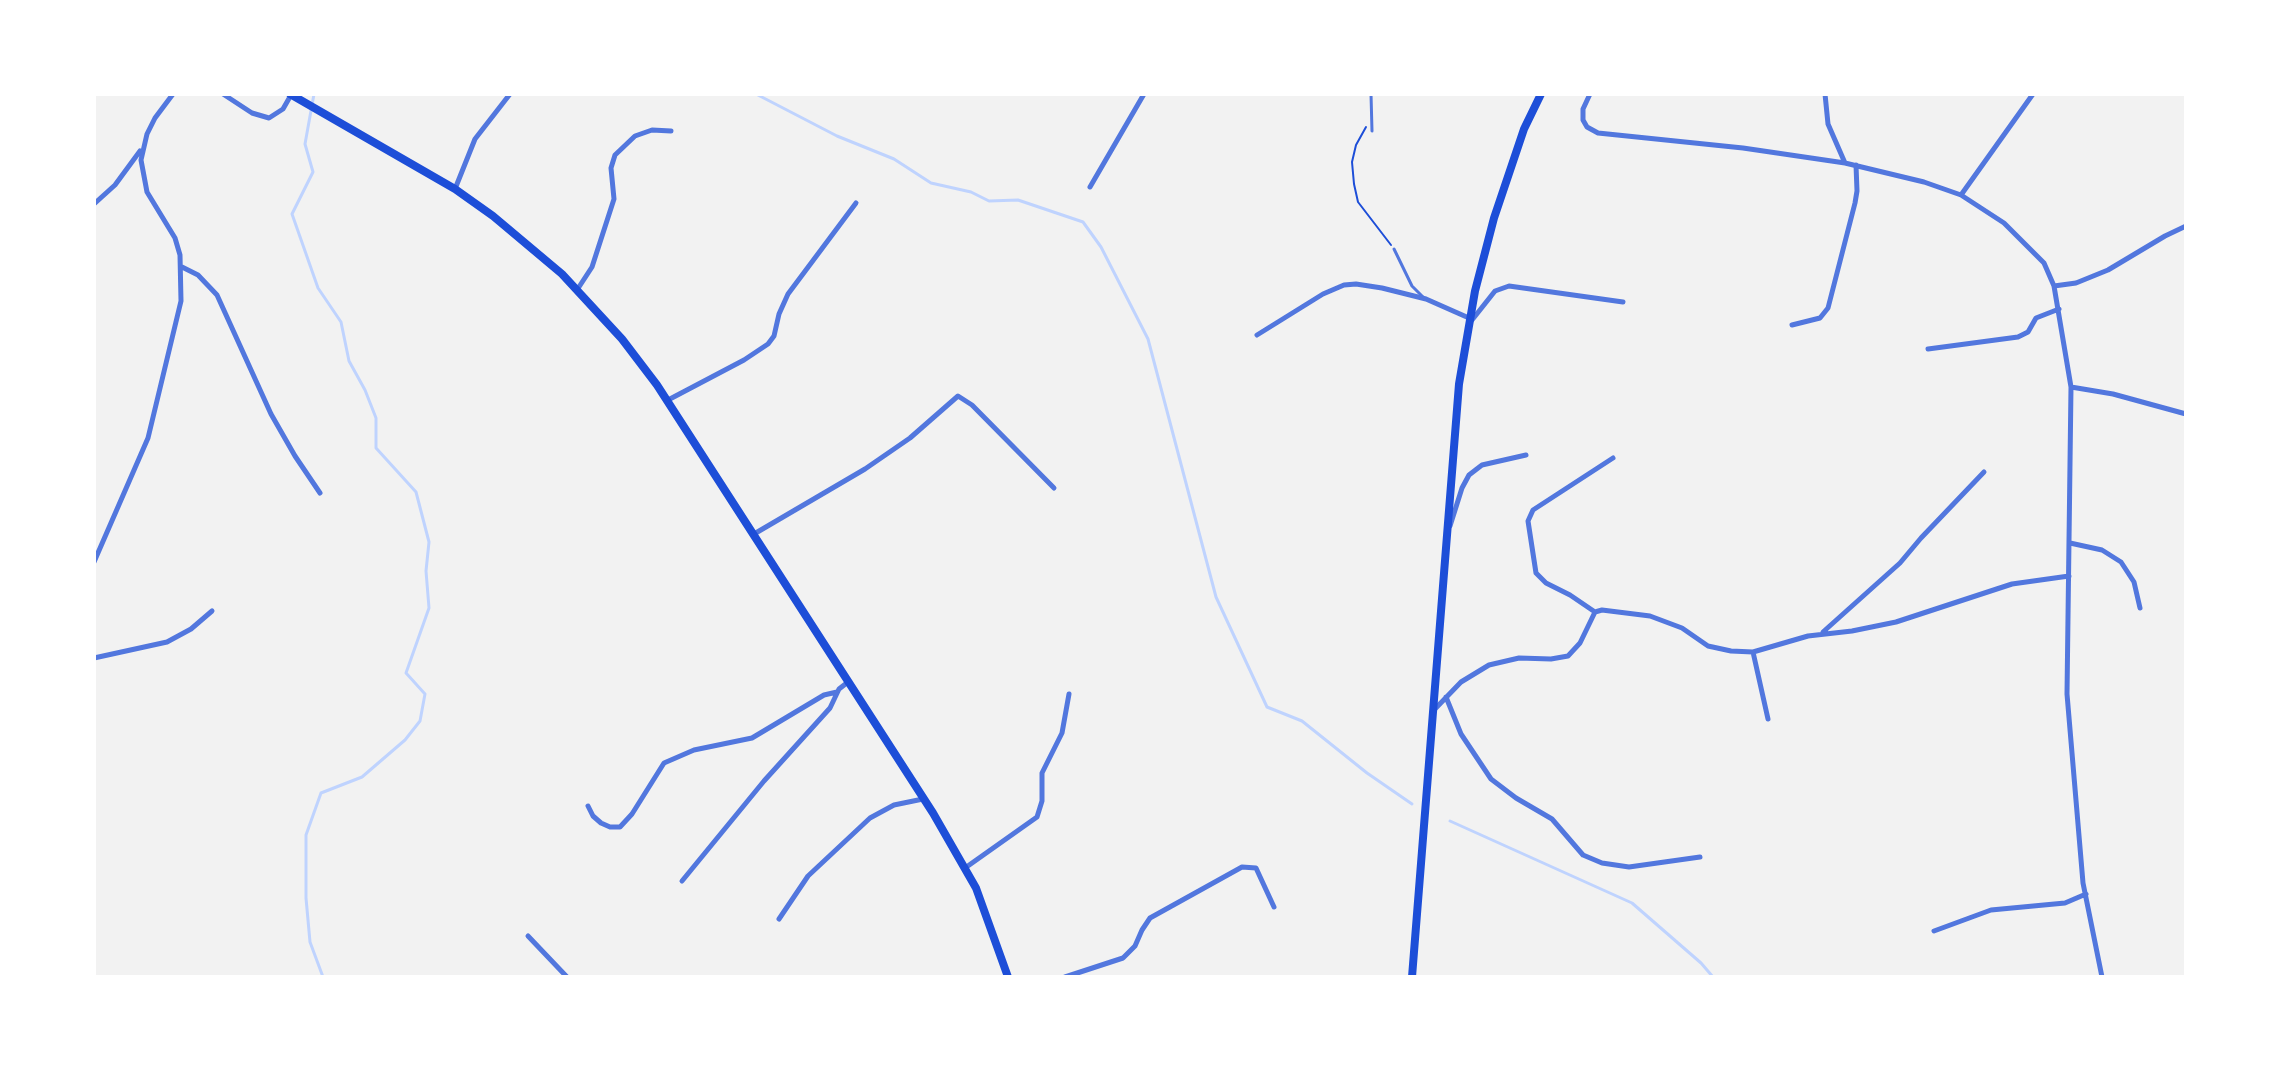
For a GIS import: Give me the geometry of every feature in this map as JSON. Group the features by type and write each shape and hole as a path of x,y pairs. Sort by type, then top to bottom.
{"main road":[{"path":"1412,977 1459,384 1469,321 1498,204 1524,129 1541,94"},
{"path":"293,96 455,189 528,244 577,290 622,339 667,401 965,868 989,920 1008,977"}],"street":[{"path":"94,204 115,185 142,149 155,118 173,94"},
{"path":"223,94 252,113 269,118 283,109 293,96"},
{"path":"455,189 475,139 510,94"},
{"path":"1090,187 1144,94"},
{"path":"1590,94 1583,109 1583,120 1587,127 1598,133 1743,148 1845,163 1924,182 1961,195 2019,235 2044,263 2054,286 2071,387 2067,694 2086,894 2102,977"},
{"path":"1825,94 1828,124 1845,163"},
{"path":"1961,195 2031,94"},
{"path":"577,290 592,267 614,199 611,168 615,155 635,136 652,130 671,131"},
{"path":"94,562 152,424 181,301 182,267 175,238 147,192 142,149"},
{"path":"1792,325 1811,322 1825,314 1828,308 1857,191 1856,165"},
{"path":"667,401 768,344 774,336 788,294 856,203"},
{"path":"2054,286 2076,283 2108,270 2186,226"},
{"path":"182,267 198,275 217,295 271,414 320,493"},
{"path":"1257,335 1323,294 1344,285 1369,285 1426,299 1469,321 1495,291 1509,286 1623,302"},
{"path":"1928,349 2018,337 2028,332 2036,318 2059,309"},
{"path":"2071,387 2113,394 2186,414"},
{"path":"753,534 865,469 910,438 958,396 972,405 1054,488"},
{"path":"1445,538 1469,475 1482,465 1526,455"},
{"path":"1613,458 1533,510 1528,521 1536,573 1546,583 1595,612 1607,609 1650,616 1682,628 1708,646 1753,652 1823,633 1896,622 2012,584 2069,576"},
{"path":"1823,633 1900,563 1984,472"},
{"path":"2070,543 2102,550 2121,562 2134,582 2140,608"},
{"path":"94,658 167,642 191,629 212,611"},
{"path":"1432,712 1478,670 1496,662 1568,656 1580,643 1595,612"},
{"path":"1753,652 1768,719"},
{"path":"682,881 764,781 830,708 837,692 848,682"},
{"path":"588,806 599,821 610,827 620,827 632,814 664,763 694,750 752,738 824,695 837,692"},
{"path":"965,868 1037,817 1042,801 1042,773 1062,733 1069,694"},
{"path":"1446,697 1461,734 1491,779 1552,819 1583,855 1602,863 1629,867 1700,857"},
{"path":"779,919 808,876 870,818 894,805 923,799"},
{"path":"1065,977 1123,958 1135,946 1150,918 1242,867 1252,865 1256,868 1274,907"},
{"path":"1934,931 1998,908 2065,903 2086,894"},
{"path":"528,936 567,977"}],"lane":[{"path":"1371,94 1372,131"},
{"path":"1394,249 1412,286 1426,299"}],"path":[{"path":"1372,131 1365,127 1356,145 1352,162 1354,184 1358,202 1394,249"}],"waterway":[{"path":"314,94 305,144 313,172 292,214 318,288 341,322 349,361 376,418 376,448 416,492 429,542 426,571 429,608 406,673 425,694 420,721 405,740 362,777 321,793 306,835 310,942 323,977"},
{"path":"756,94 837,136 894,159 931,183 971,192 989,201 1018,200 1083,222 1101,247 1148,339 1216,597 1267,707 1302,721 1412,804"},
{"path":"1450,821 1632,903 1713,977"}]}
